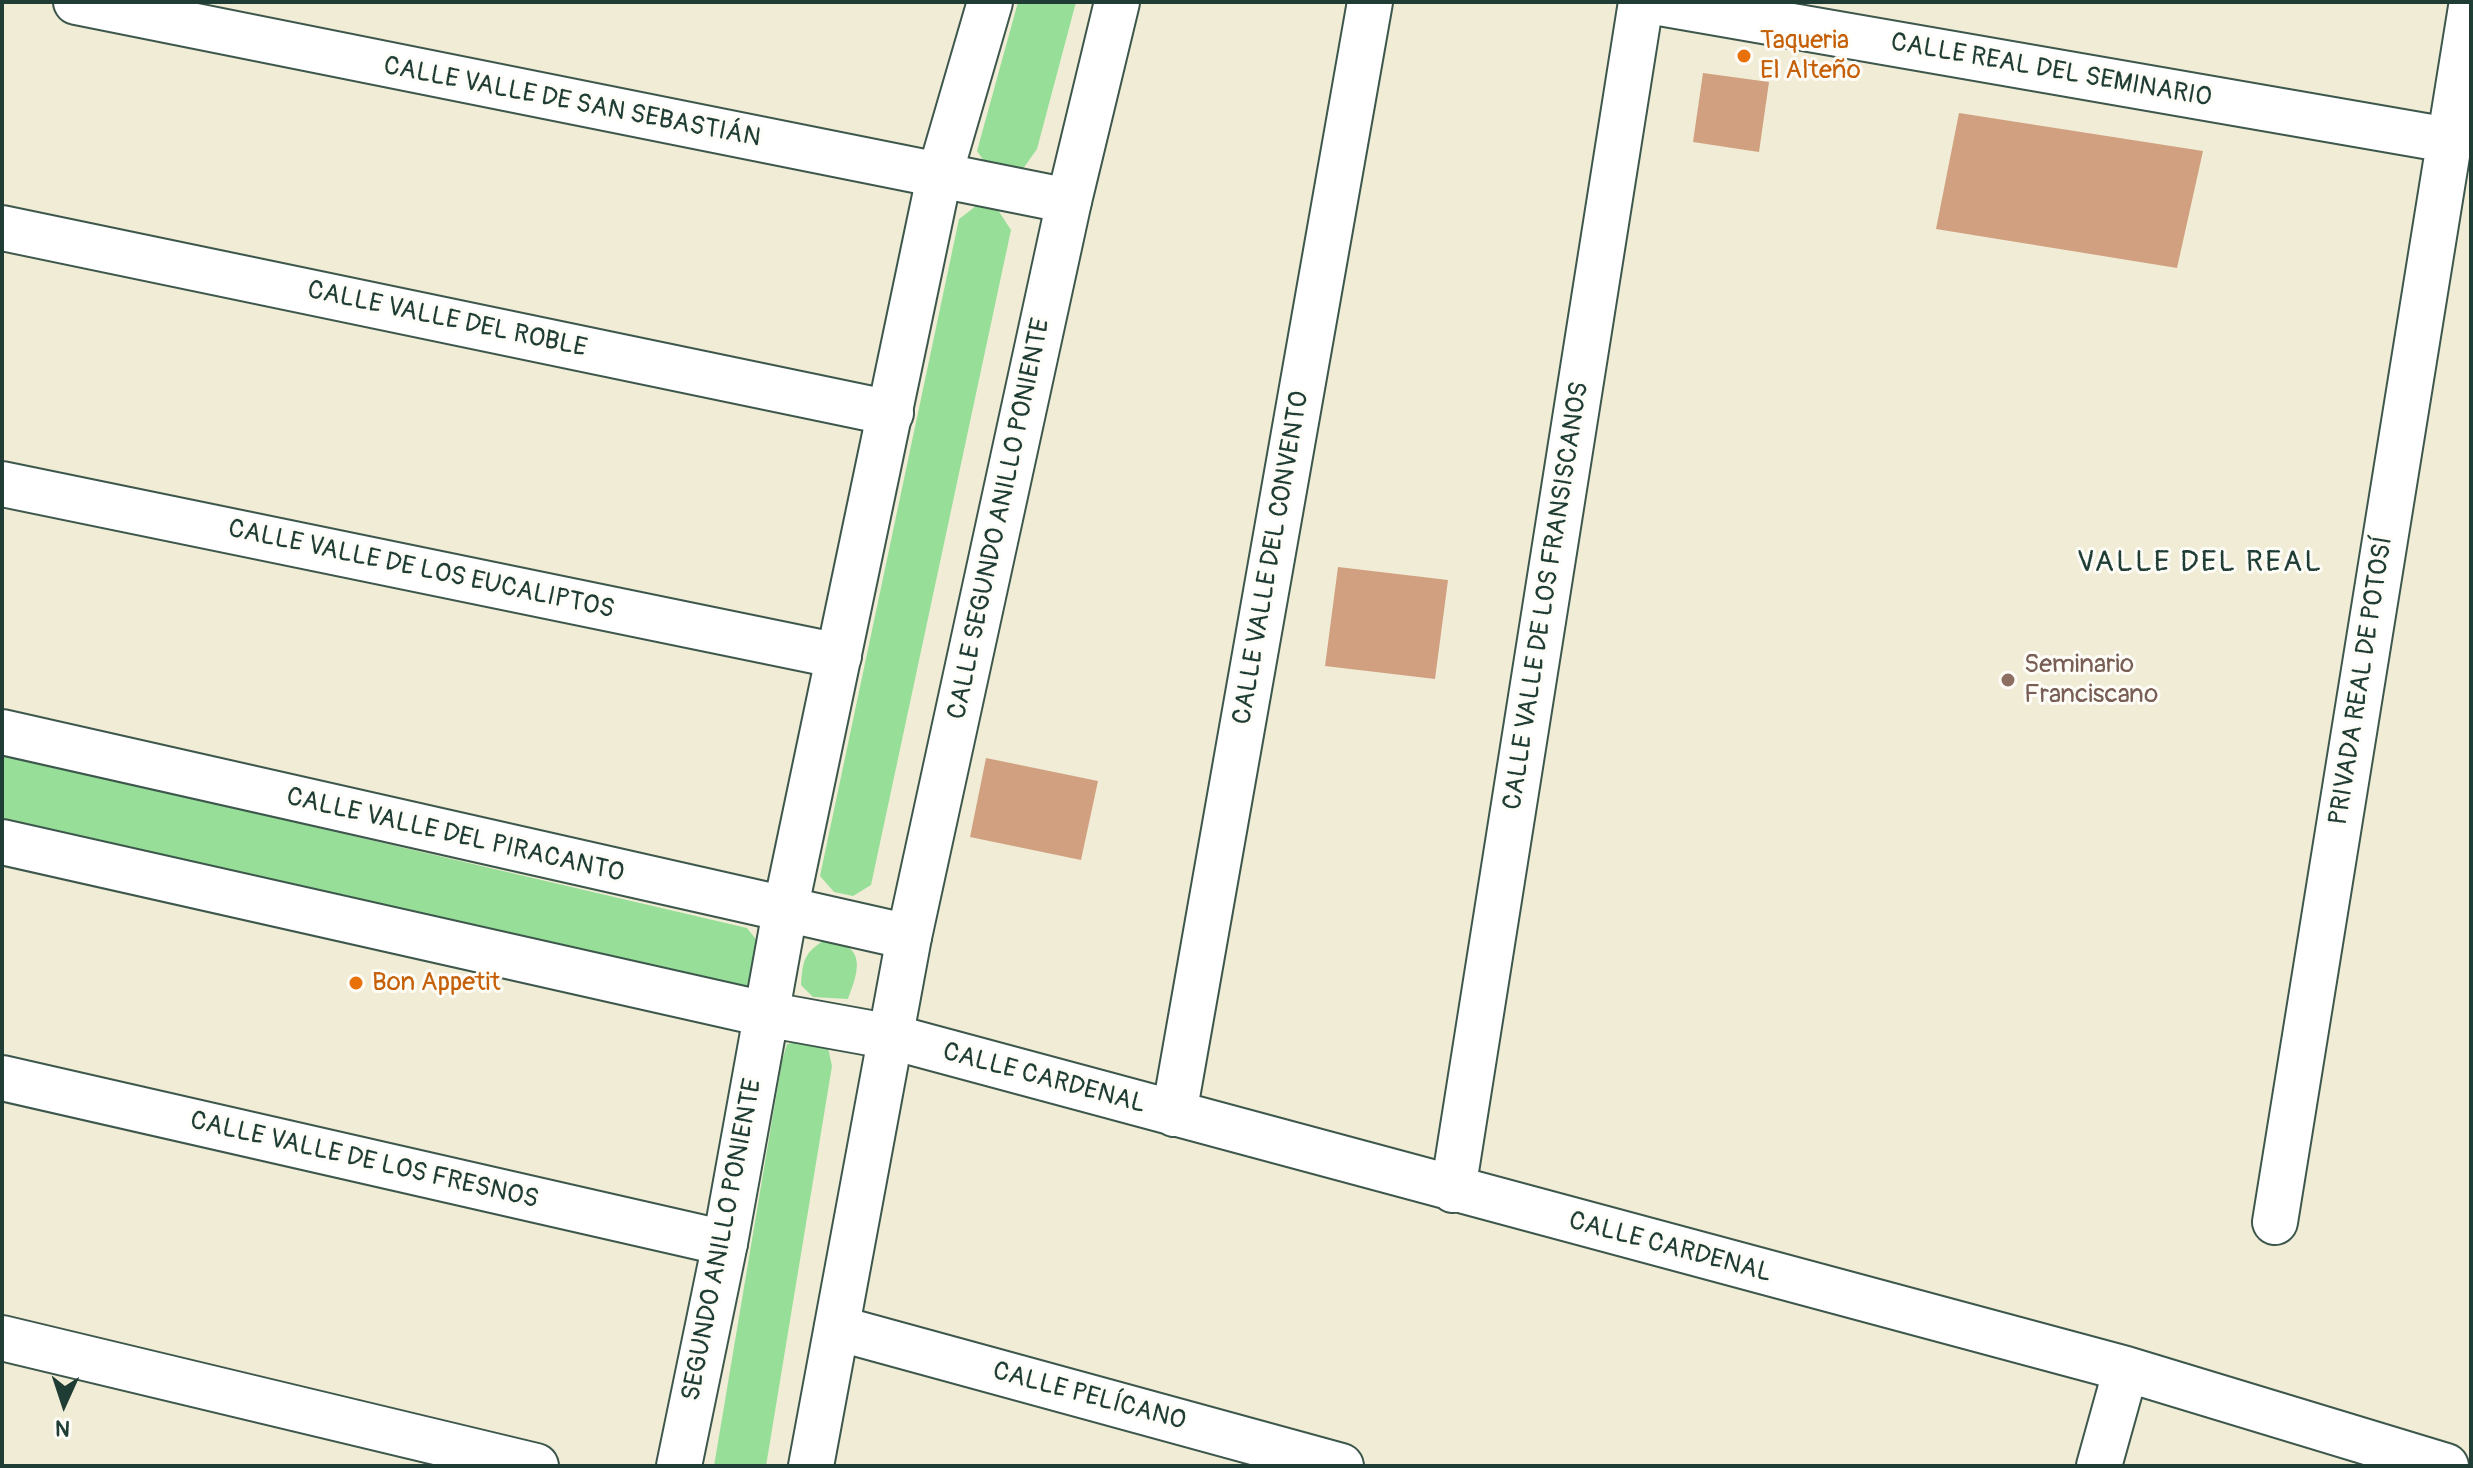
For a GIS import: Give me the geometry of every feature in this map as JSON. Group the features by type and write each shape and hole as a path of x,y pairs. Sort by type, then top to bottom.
{"street":[{"name":"CALLE VALLE DE SAN SEBASTIÁN","path":"76,2 1069,201"},
{"path":"765,1014 939,177 990,2"},
{"name":"CALLE SEGUNDO ANILLO PONIENTE","path":"892,1037 909,937 1069,201 1117,2"},
{"name":"CALLE VALLE DEL CONVENTO","path":"1174,1114 1370,2"},
{"name":"CALLE VALLE DE LOS FRANSISCANOS","path":"1453,1190 1641,2"},
{"name":"CALLE REAL DEL SEMINARIO","path":"1654,2 2448,140"},
{"name":"PRIVADA REAL DE POTOSÍ","path":"2275,1222 2471,7"},
{"name":"CALLE VALLE DEL ROBLE","path":"2,228 891,413"},
{"name":"CALLE VALLE DE LOS EUCALIPTOS","path":"2,484 839,656"},
{"name":"CALLE VALLE DEL PIRACANTO","path":"2,732 909,937"},
{"path":"2,842 765,1014 892,1037 811,1466"},
{"name":"SEGUNDO ANILLO PONIENTE","path":"679,1466 725,1243 765,1014"},
{"name":"CALLE CARDENAL","path":"892,1037 2126,1369 2446,1466"},
{"name":"CALLE VALLE DE LOS FRESNOS","path":"2,1078 725,1243"},
{"name":"CALLE PELÍCANO","path":"837,1328 1341,1466"},
{"path":"2,1338 536,1466"},
{"path":"2099,1466 2126,1369"}],"green space":[{"path":"1018,2 1076,2 1037,149 1020,173 992,173 977,151"},
{"path":"976,206 996,207 1011,230 871,885 853,896 834,892 820,876 959,219"},
{"path":"2,754 747,928 762,947 756,986 733,991 510,933 2,818"},
{"path":"826,939 839,942 854,953 857,968 848,999 813,997 801,985 806,958 813,948"},
{"path":"810,1040 828,1048 832,1066 766,1466 714,1466 782,1061 787,1044"}],"building":[{"path":"1703,73 1769,82 1759,152 1693,142"},
{"path":"1959,113 2203,151 2177,268 1936,229"},
{"path":"1338,567 1448,580 1435,679 1325,666"},
{"path":"986,758 1098,781 1081,860 970,837"}],"place":[{"name":"Taqueria El Alteño","path":"1744,56"},
{"name":"Seminario Franciscano","path":"2008,680"},
{"name":"Bon Appetit","path":"356,983"}],"district":[{"name":"VALLE DEL REAL","path":"2200,563"}]}
